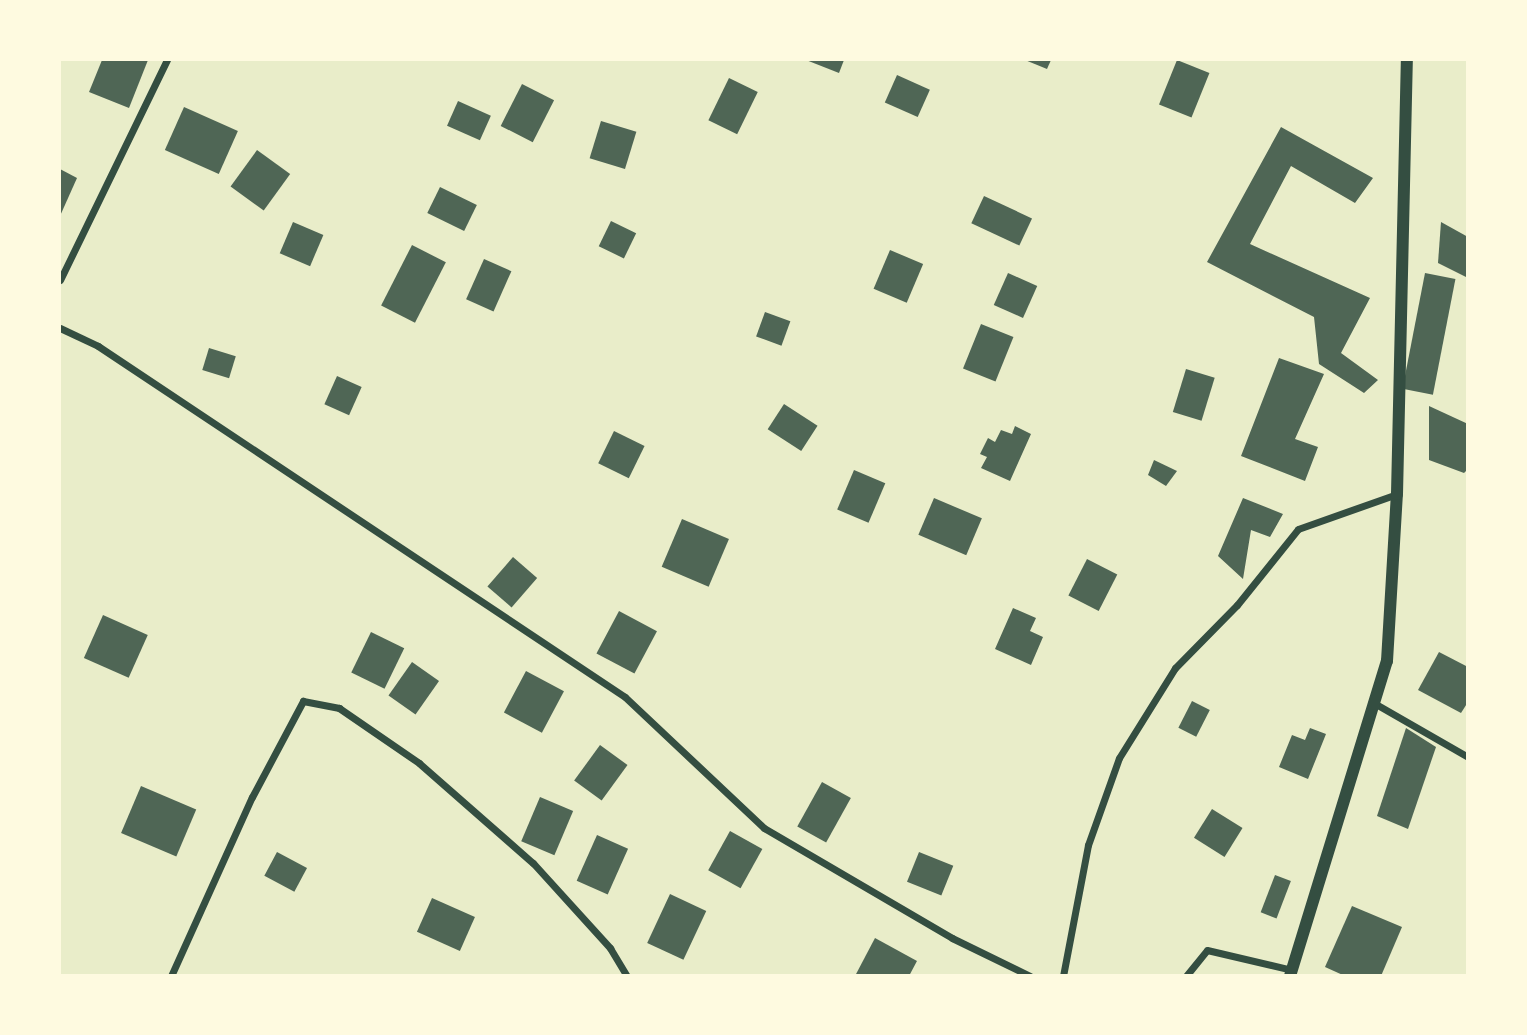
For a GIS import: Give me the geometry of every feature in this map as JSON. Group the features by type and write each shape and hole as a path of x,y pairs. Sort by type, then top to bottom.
{"street":[{"path":"60,280 167,60"},
{"path":"1186,975 1207,950 1291,973 1387,661 1397,494 1407,60"},
{"path":"60,328 98,346 625,697 764,828 951,938 1030,975"},
{"path":"1063,975 1088,845 1119,758 1175,668 1237,605 1298,529 1397,494"},
{"path":"171,975 252,797 303,701 339,708 419,763 533,863 610,948 627,975"},
{"path":"1374,703 1468,757"}],"building":[{"path":"102,60 148,60 129,108 89,92"},
{"path":"806,60 844,60 839,73"},
{"path":"1025,60 1051,60 1047,69"},
{"path":"1177,60 1209,73 1191,118 1159,105"},
{"path":"897,75 930,90 918,117 885,102"},
{"path":"729,78 758,92 737,134 708,120"},
{"path":"522,84 554,100 533,142 501,126"},
{"path":"458,101 491,116 480,140 447,126"},
{"path":"184,107 238,131 219,174 165,150"},
{"path":"601,121 636,132 625,169 590,158"},
{"path":"1281,127 1373,178 1355,203 1291,166 1250,244 1370,298 1341,353 1378,380 1364,393 1319,364 1314,317 1207,262"},
{"path":"257,150 290,174 264,211 231,186"},
{"path":"60,169 77,178 60,216"},
{"path":"440,187 477,205 464,231 427,213"},
{"path":"984,196 1032,218 1019,246 971,223"},
{"path":"611,221 636,233 624,258 599,246"},
{"path":"293,222 323,235 310,266 280,253"},
{"path":"1441,222 1468,237 1468,278 1438,263"},
{"path":"412,245 446,262 415,323 381,306"},
{"path":"890,250 923,264 907,303 874,289"},
{"path":"484,259 511,271 494,311 466,299"},
{"path":"1008,273 1037,286 1023,318 994,305"},
{"path":"1425,273 1455,279 1433,395 1402,389"},
{"path":"765,312 790,321 781,346 756,336"},
{"path":"981,324 1013,337 995,382 963,369"},
{"path":"209,348 236,356 229,378 202,370"},
{"path":"1279,358 1324,374 1295,439 1318,447 1305,481 1241,456"},
{"path":"1186,369 1215,378 1202,421 1173,412"},
{"path":"337,376 362,387 349,415 324,404"},
{"path":"784,404 818,426 801,451 768,429"},
{"path":"1429,406 1468,424 1468,469 1464,473 1429,460"},
{"path":"1015,426 1031,434 1010,481 981,468 987,457 980,454 988,438 995,442 1001,430 1012,434"},
{"path":"614,431 645,446 629,478 598,463"},
{"path":"1154,460 1177,471 1166,486 1148,475"},
{"path":"854,470 885,483 868,523 837,510"},
{"path":"934,498 982,518 966,555 918,535"},
{"path":"1243,498 1283,514 1270,537 1251,530 1243,579 1218,556"},
{"path":"682,519 729,539 709,587 662,567"},
{"path":"513,557 537,578 512,607 487,586"},
{"path":"1087,559 1117,574 1099,611 1068,596"},
{"path":"1013,608 1036,618 1030,631 1043,637 1031,665 995,649"},
{"path":"619,611 657,631 634,674 596,653"},
{"path":"103,615 148,635 129,678 84,658"},
{"path":"371,632 404,648 385,689 351,672"},
{"path":"1439,652 1468,667 1468,702 1461,713 1418,690"},
{"path":"412,662 439,681 416,715 388,696"},
{"path":"526,671 564,691 542,733 504,712"},
{"path":"1192,701 1210,710 1196,737 1178,728"},
{"path":"1310,728 1326,734 1308,779 1279,767 1292,735 1305,740"},
{"path":"1406,728 1436,747 1408,829 1377,816"},
{"path":"600,745 628,765 602,801 574,781"},
{"path":"822,782 851,798 826,843 797,827"},
{"path":"141,786 196,809 176,856 121,833"},
{"path":"540,797 573,811 554,855 521,841"},
{"path":"1212,809 1243,828 1225,857 1194,838"},
{"path":"730,831 762,849 741,888 708,870"},
{"path":"597,835 628,849 608,895 577,881"},
{"path":"277,852 307,868 294,892 264,876"},
{"path":"919,852 953,866 941,896 907,882"},
{"path":"1275,875 1291,881 1277,918 1261,912"},
{"path":"670,894 706,911 683,960 647,943"},
{"path":"432,898 475,917 460,951 417,932"},
{"path":"1352,906 1402,927 1381,976 1345,976 1325,967"},
{"path":"875,938 917,961 909,976 855,976"}]}
